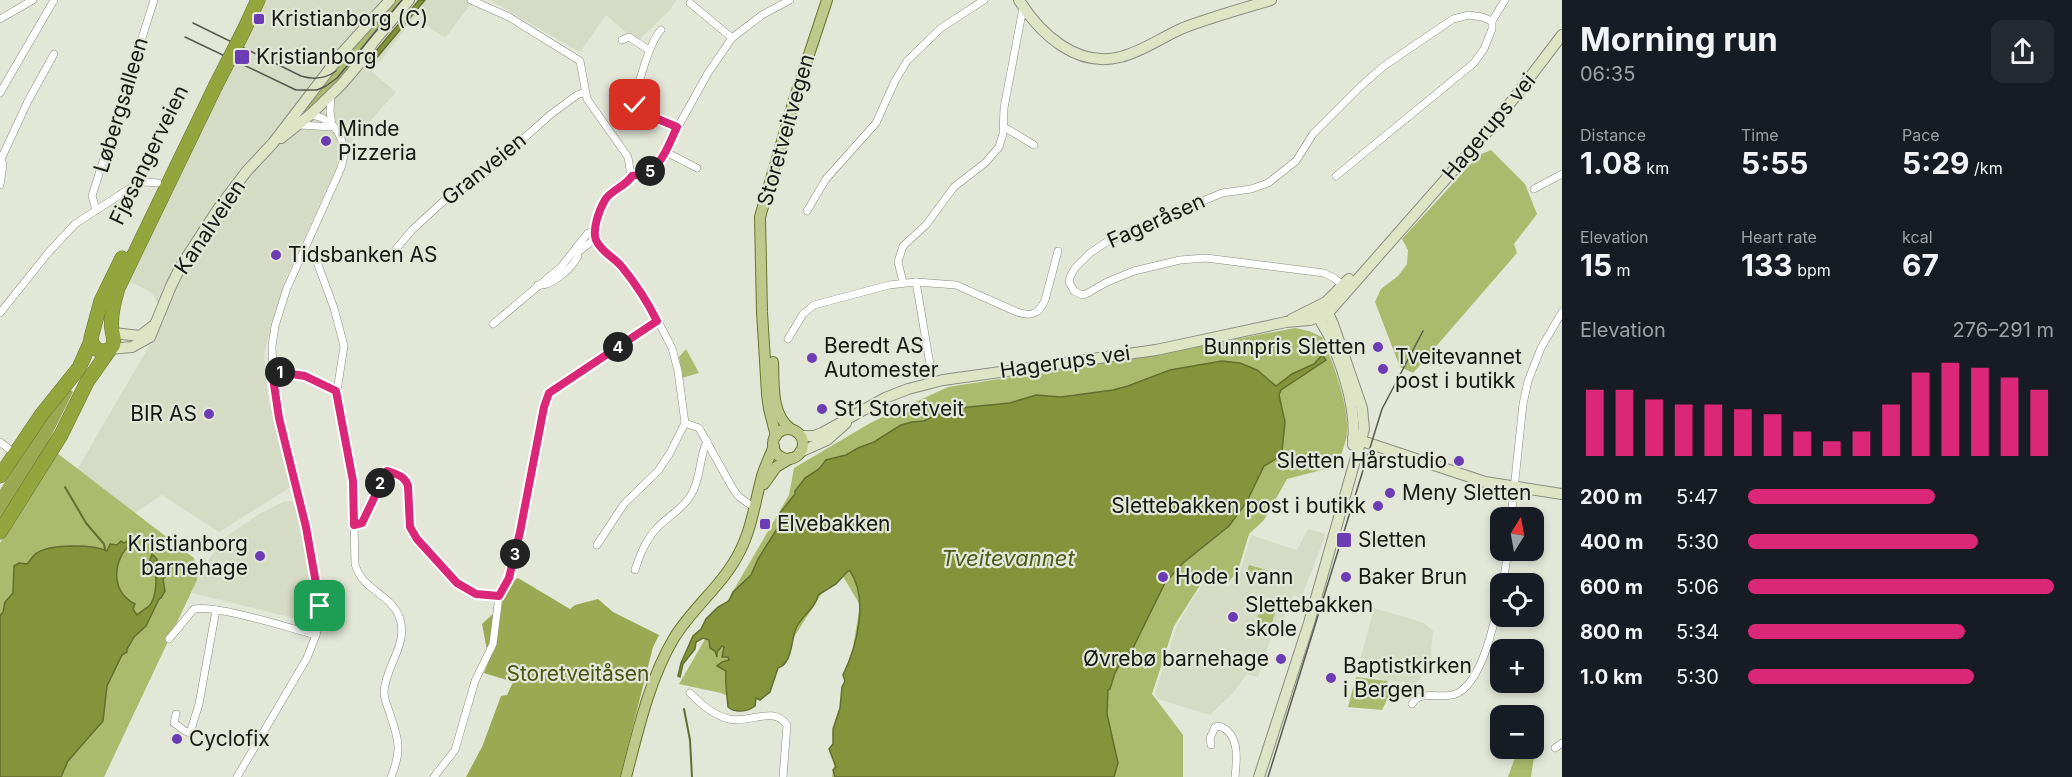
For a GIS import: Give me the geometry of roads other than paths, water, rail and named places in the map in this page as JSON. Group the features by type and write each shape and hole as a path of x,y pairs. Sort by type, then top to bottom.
{"highway":[{"name":"Fjøsangerveien","path":"239,28 248,0"},
{"name":"Fjøsangerveien","path":"112,332 114,306 121,280 211,85 239,28 258,0"},
{"name":"Fjøsangerveien","path":"0,476 42,414 79,368 93,336 97,312 105,290 158,183 211,85"},
{"path":"0,532 52,451 79,395 114,343 112,332 103,327 93,336 96,349 109,350"}],"main road":[{"name":"Kanalveien","path":"109,350 132,348 146,341 154,333 171,286 191,247 230,192 273,142 295,121 342,53 390,0"},
{"name":"Kanalveien","path":"295,121 310,115 331,95 409,0"},
{"name":"Storetveitvegen","path":"775,441 767,394 760,233 763,206 794,99 827,0"},
{"name":"Storetveitvegen","path":"822,15 833,0"},
{"path":"1021,4 1062,48 1091,58 1103,59 1121,57 1184,28 1271,0"},
{"name":"Hagerups vei","path":"796,455 827,440 850,419 885,398 933,382 1156,350 1322,313 1408,224 1509,107 1562,35"},
{"name":"Storetveitvegen","path":"762,282 767,307 776,404 780,417 790,429"},
{"path":"1259,777 1309,623 1343,504 1357,439 1364,421 1362,408 1322,313"},
{"path":"112,332 140,336 158,319"},
{"name":"Hagerups vei","path":"801,436 814,436 837,423 850,419"},
{"path":"626,777 643,716 663,660 686,621 729,571 739,554 747,537 762,477 775,441 782,430 790,429 801,436 803,444 796,455 776,467 759,492"},
{"path":"1357,439 1485,482 1562,494"},
{"path":"775,441 782,457 796,455"}],"street":[{"path":"0,19 33,0"},
{"path":"0,93 54,0"},
{"name":"Løbergsalleen","path":"96,210 92,196 154,0"},
{"path":"471,0 509,17 580,61 587,99 628,157 632,176 627,183 612,192 605,200 595,230 595,239 601,248 620,264 647,300 672,348 676,363 685,423 658,471 624,504 597,545"},
{"path":"807,211 826,179 876,123 907,61 940,28 984,0"},
{"path":"1336,176 1474,63 1489,38 1492,21 1505,0"},
{"path":"632,176 643,175 655,168 666,152 677,127 708,73 732,38 762,15 786,1"},
{"path":"690,3 732,38"},
{"path":"903,282 898,262 903,246 926,225 954,187 985,163 1002,140 1004,108 1021,4"},
{"name":"Fageråsen","path":"1346,288 1324,273 1206,258 1180,260 1134,271 1082,295 1074,291 1070,277 1075,268 1090,253 1108,241 1222,193 1251,189 1268,183 1296,161 1313,134 1384,66 1453,19 1469,15 1492,21"},
{"path":"661,30 649,50 636,107 641,112 677,127"},
{"path":"622,40 629,37 649,50"},
{"path":"0,185 1,157 54,54"},
{"name":"Granveien","path":"392,255 412,230 448,197 476,181 550,115 577,94 585,92"},
{"path":"331,95 330,115 333,127"},
{"path":"237,777 307,658 320,620 320,606 306,527 277,406 272,371 273,336 282,300 344,160 345,146 333,127 324,119 310,115"},
{"path":"295,121 333,127"},
{"path":"1004,127 1034,145"},
{"path":"666,152 697,168"},
{"path":"1534,189 1562,174"},
{"path":"0,314 75,224 138,183 158,183"},
{"path":"493,324 561,267 577,250 588,233 595,230"},
{"path":"577,250 595,239"},
{"path":"788,339 803,314 814,305 903,282 956,285 1027,315 1035,314 1042,307 1058,251"},
{"path":"317,262 334,308 344,346 336,391 353,481 354,551 358,576 394,606 400,617 402,628 398,652 385,682 384,693 398,737 397,762 391,777"},
{"path":"916,282 933,382"},
{"path":"1512,507 1523,404 1528,381 1541,348 1562,312"},
{"path":"434,777 455,750 475,681 493,644 499,596 509,578 544,407 549,393 657,321"},
{"path":"272,371 305,376 336,391"},
{"path":"685,423 699,428 738,496 749,504"},
{"path":"635,570 648,539 655,529 691,496 696,486 706,441"},
{"path":"0,442 9,449"},
{"path":"354,525 362,523 387,471 400,476 407,482 410,527 417,539 457,583 476,594 499,596"},
{"path":"169,639 195,609 216,610 316,635"},
{"path":"176,714 174,723 190,733 199,704 216,610"},
{"path":"1412,704 1415,699 1423,695 1451,696 1470,683 1477,671 1491,627"},
{"path":"690,693 710,711 730,720 744,720 764,715 783,719 788,725 783,777"},
{"path":"1211,745 1211,735 1215,727 1224,727 1231,733 1235,748 1235,777"}],"water":[{"path":"419,0 425,0 369,67 365,64"},
{"name":"Tveitevannet","path":"1322,355 1326,360 1281,390 1279,395 1285,422 1282,451 1276,459 1264,466 1246,503 1229,526 1183,563 1165,583 1131,652 1121,662 1115,673 1108,690 1107,714 1118,763 1114,777 835,777 833,770 836,767 829,749 833,744 833,729 840,708 842,687 845,681 843,675 853,650 859,623 859,595 850,571 836,584 818,595 814,605 797,626 786,662 778,668 770,692 760,700 756,698 755,706 752,708 738,711 728,707 726,671 717,666 729,660 728,657 722,657 724,647 722,646 717,652 717,657 715,651 710,648 709,640 703,638 696,642 695,649 683,664 680,677 678,676 693,636 701,629 706,619 718,607 729,601 733,592 751,575 758,559 782,521 780,513 805,478 819,469 826,460 846,455 874,442 901,425 924,421 948,409 1010,403 1036,395 1061,397 1113,390 1170,370 1222,361 1240,363 1257,370 1276,386 1292,374 1314,364"},
{"path":"131,539 132,543 125,550 118,566 118,584 121,592 135,604 133,609 137,615 149,606 155,594 156,584 155,572 152,573 150,569 154,566 150,560 152,554 159,565 163,564 165,591 146,626 134,637 127,652 122,655 107,686 103,721 68,761 61,777 0,777 0,616 5,602 13,593 14,566 19,563 27,564 36,554 51,548 82,546 107,551 110,544 117,545 121,541 124,543"}],"waterway":[{"path":"65,487 86,523 104,544 105,550"},
{"path":"684,709 690,740 692,777"}],"tram line":[{"path":"185,37 296,90 317,90 337,78 402,0"},
{"path":"193,23 301,76 319,78 336,71"},
{"path":"1268,777 1382,409 1423,331"}],"place":[{"name":"Kristianborg (C)","path":"259,19"},
{"name":"Kristianborg","path":"242,57"},
{"name":"Minde Pizzeria","path":"326,141"},
{"name":"Tidsbanken AS","path":"276,255"},
{"name":"Bunnpris Sletten","path":"1378,347"},
{"name":"Beredt AS Automester","path":"812,358"},
{"name":"Tveitevannet post i butikk","path":"1383,369"},
{"name":"St1 Storetveit","path":"822,409"},
{"name":"BIR AS","path":"209,414"},
{"name":"Sletten Hårstudio","path":"1459,461"},
{"name":"Meny Sletten","path":"1390,493"},
{"name":"Slettebakken post i butikk","path":"1378,506"},
{"name":"Elvebakken","path":"765,524"},
{"name":"Sletten","path":"1344,540"},
{"name":"Kristianborg barnehage","path":"260,556"},
{"name":"Hode i vann","path":"1163,577"},
{"name":"Baker Brun","path":"1346,577"},
{"name":"Slettebakken skole","path":"1233,617"},
{"name":"Øvrebø barnehage","path":"1281,659"},
{"name":"Baptistkirken i Bergen","path":"1331,678"},
{"name":"Cyclofix","path":"177,739"}],"park label":[{"name":"Storetveitåsen","path":"578,674"}]}
